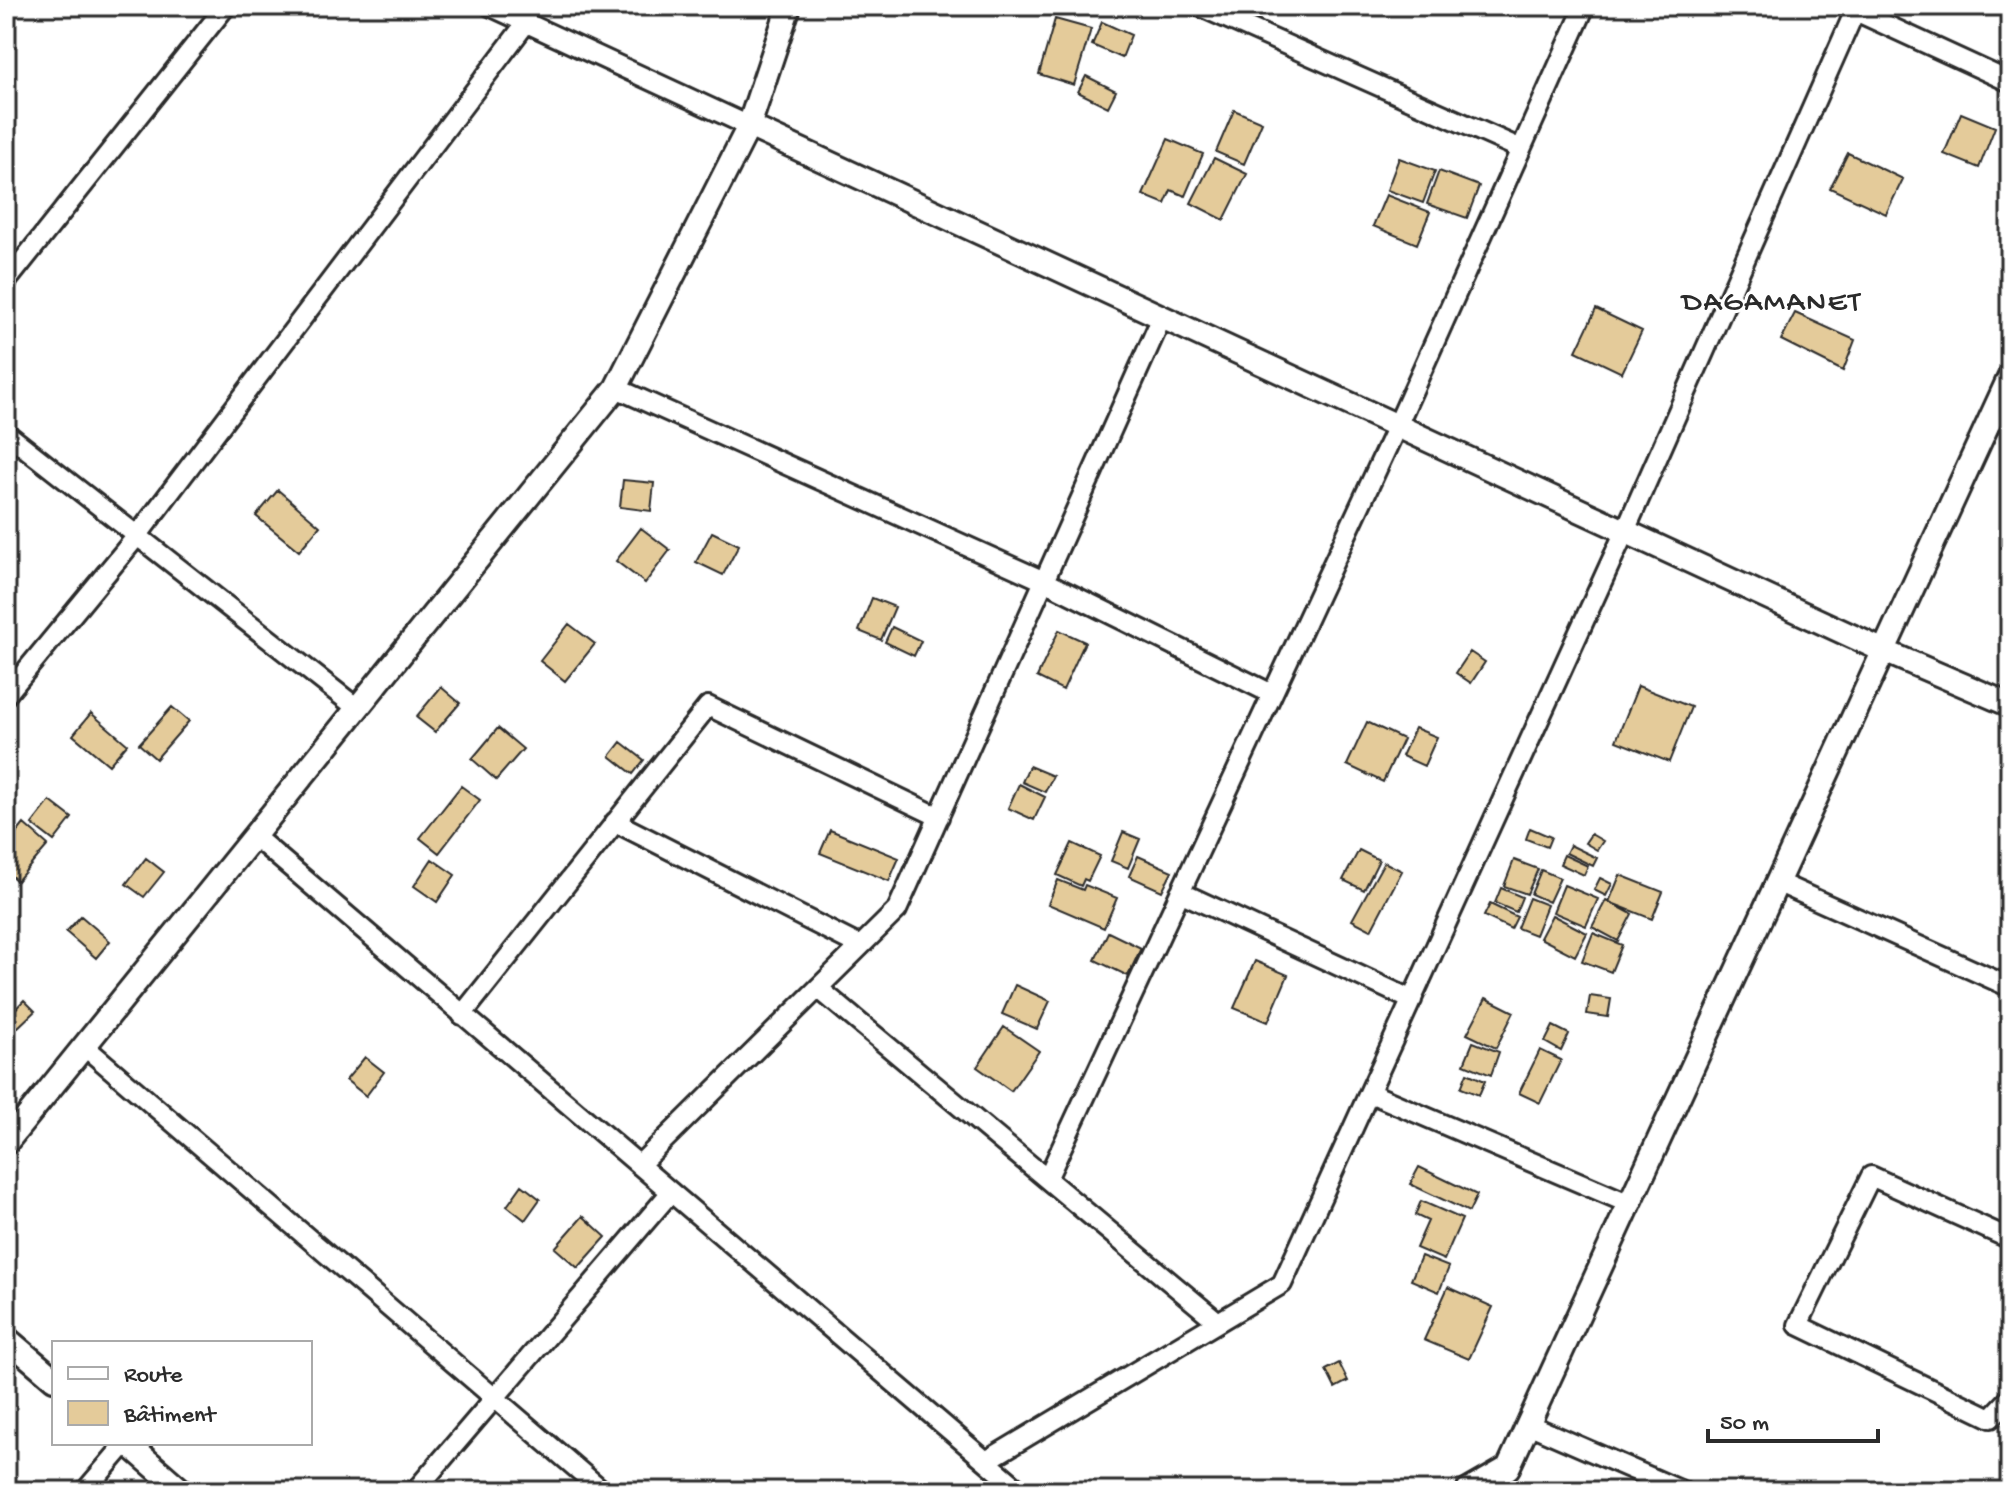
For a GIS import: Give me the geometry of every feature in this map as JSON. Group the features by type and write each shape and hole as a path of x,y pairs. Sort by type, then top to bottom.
{"street":[{"path":"6,282 226,6"},
{"path":"490,6 1884,651 2010,705"},
{"path":"6,1143 616,388 749,126 789,6"},
{"path":"1199,6 1521,149"},
{"path":"1047,1179 1397,426 1585,6"},
{"path":"986,1461 1282,1284 1625,531 1849,8 2010,82"},
{"path":"6,695 137,536 526,23"},
{"path":"639,1165 897,910 1162,317"},
{"path":"1468,1491 1508,1468 2010,376"},
{"path":"616,388 1044,581 1272,694"},
{"path":"6,433 357,708"},
{"path":"462,1015 708,706 939,817"},
{"path":"615,822 860,946"},
{"path":"254,836 1021,1491"},
{"path":"1777,882 2010,987"},
{"path":"1180,892 1412,1000"},
{"path":"818,988 1218,1322"},
{"path":"84,1046 603,1491"},
{"path":"1370,1093 1630,1204"},
{"path":"2010,1239 1871,1176 1798,1325 1991,1418 2010,1398"},
{"path":"415,1491 671,1192"},
{"path":"6,1338 52,1377"},
{"path":"1528,1424 1682,1491"},
{"path":"85,1491 124,1445"},
{"path":"128,1445 182,1491"}],"building":[{"path":"1055,19 1091,29 1074,85 1039,74"},
{"path":"1102,22 1131,35 1122,58 1092,45"},
{"path":"1086,76 1116,91 1108,107 1078,92"},
{"path":"1234,110 1262,122 1244,164 1216,152"},
{"path":"1961,113 1995,127 1979,168 1944,154"},
{"path":"1168,139 1203,154 1185,196 1171,190 1165,204 1143,195"},
{"path":"1848,153 1903,179 1886,214 1830,188"},
{"path":"1214,158 1247,174 1224,220 1191,203"},
{"path":"1399,158 1435,171 1423,203 1387,190"},
{"path":"1439,171 1479,186 1467,218 1427,204"},
{"path":"1386,195 1430,212 1417,244 1373,226"},
{"path":"1596,309 1642,331 1622,373 1576,351"},
{"path":"1795,313 1855,340 1843,371 1781,340"},
{"path":"623,480 654,483 651,511 620,507"},
{"path":"278,490 320,526 299,551 256,516"},
{"path":"641,528 670,550 645,583 616,561"},
{"path":"712,532 739,545 723,575 696,562"},
{"path":"872,598 895,607 881,640 859,631"},
{"path":"569,624 595,644 565,681 540,661"},
{"path":"892,627 921,641 914,656 885,642"},
{"path":"1059,630 1085,642 1063,690 1037,677"},
{"path":"1470,652 1485,662 1471,683 1456,673"},
{"path":"1638,686 1691,707 1669,762 1616,741"},
{"path":"441,687 460,703 435,732 416,717"},
{"path":"172,707 189,721 156,759 139,744"},
{"path":"91,713 127,744 109,765 73,735"},
{"path":"1367,722 1403,739 1383,782 1347,765"},
{"path":"498,728 523,749 496,780 472,759"},
{"path":"1415,728 1437,737 1424,766 1402,756"},
{"path":"621,742 644,760 633,774 610,756"},
{"path":"1029,766 1053,776 1045,792 1022,782"},
{"path":"1019,784 1045,797 1034,820 1008,808"},
{"path":"461,786 480,800 439,853 420,838"},
{"path":"50,801 72,818 54,841 32,824"},
{"path":"24,824 48,845 17,881 6,871 6,846"},
{"path":"1530,828 1551,837 1547,847 1526,839"},
{"path":"830,830 899,858 889,881 820,853"},
{"path":"1123,832 1140,839 1128,868 1111,861"},
{"path":"1591,834 1603,841 1597,850 1585,843"},
{"path":"1072,843 1100,856 1088,881 1084,879 1081,886 1057,875"},
{"path":"1570,845 1597,858 1593,866 1566,853"},
{"path":"1359,850 1379,860 1364,890 1343,880"},
{"path":"1564,855 1588,866 1584,875 1560,864"},
{"path":"1138,856 1172,871 1162,891 1129,876"},
{"path":"146,858 164,872 144,897 126,884"},
{"path":"432,859 455,875 437,902 414,886"},
{"path":"1514,860 1538,869 1527,894 1504,886"},
{"path":"1384,862 1402,871 1371,930 1352,920"},
{"path":"1541,870 1560,878 1549,902 1531,894"},
{"path":"1620,875 1663,892 1652,919 1609,902"},
{"path":"1600,878 1612,884 1606,896 1594,890"},
{"path":"1058,880 1083,890 1085,885 1117,898 1104,928 1048,904"},
{"path":"1564,885 1598,899 1586,926 1553,912"},
{"path":"1501,888 1522,897 1516,912 1495,903"},
{"path":"1529,898 1547,905 1535,935 1517,928"},
{"path":"1606,900 1632,914 1618,941 1592,927"},
{"path":"1490,904 1517,917 1511,929 1484,916"},
{"path":"1552,915 1587,933 1575,956 1540,938"},
{"path":"81,916 110,941 96,958 66,932"},
{"path":"1108,932 1141,948 1128,976 1095,960"},
{"path":"1593,933 1622,945 1611,972 1582,961"},
{"path":"1255,961 1288,975 1268,1022 1234,1008"},
{"path":"1015,985 1050,1001 1037,1029 1002,1014"},
{"path":"1590,996 1611,999 1608,1017 1587,1014"},
{"path":"1486,998 1514,1012 1496,1048 1467,1034"},
{"path":"24,1000 35,1011 16,1029 6,1019"},
{"path":"1553,1026 1569,1034 1561,1051 1545,1042"},
{"path":"1004,1027 1039,1051 1011,1091 977,1067"},
{"path":"1473,1042 1499,1052 1491,1075 1464,1064"},
{"path":"1540,1050 1561,1060 1540,1103 1519,1093"},
{"path":"365,1057 384,1072 366,1096 346,1080"},
{"path":"1467,1073 1485,1081 1479,1095 1461,1088"},
{"path":"1419,1167 1477,1195 1469,1212 1410,1184"},
{"path":"522,1185 540,1199 525,1220 507,1206"},
{"path":"1421,1201 1462,1219 1444,1260 1416,1248 1428,1221 1415,1215"},
{"path":"583,1216 606,1237 578,1268 555,1248"},
{"path":"1421,1256 1449,1267 1439,1292 1411,1280"},
{"path":"1448,1287 1493,1307 1469,1359 1424,1340"},
{"path":"1339,1363 1348,1381 1335,1388 1326,1370"}],"district":[{"name":"DAGAMANET","path":"1772,304"}]}
